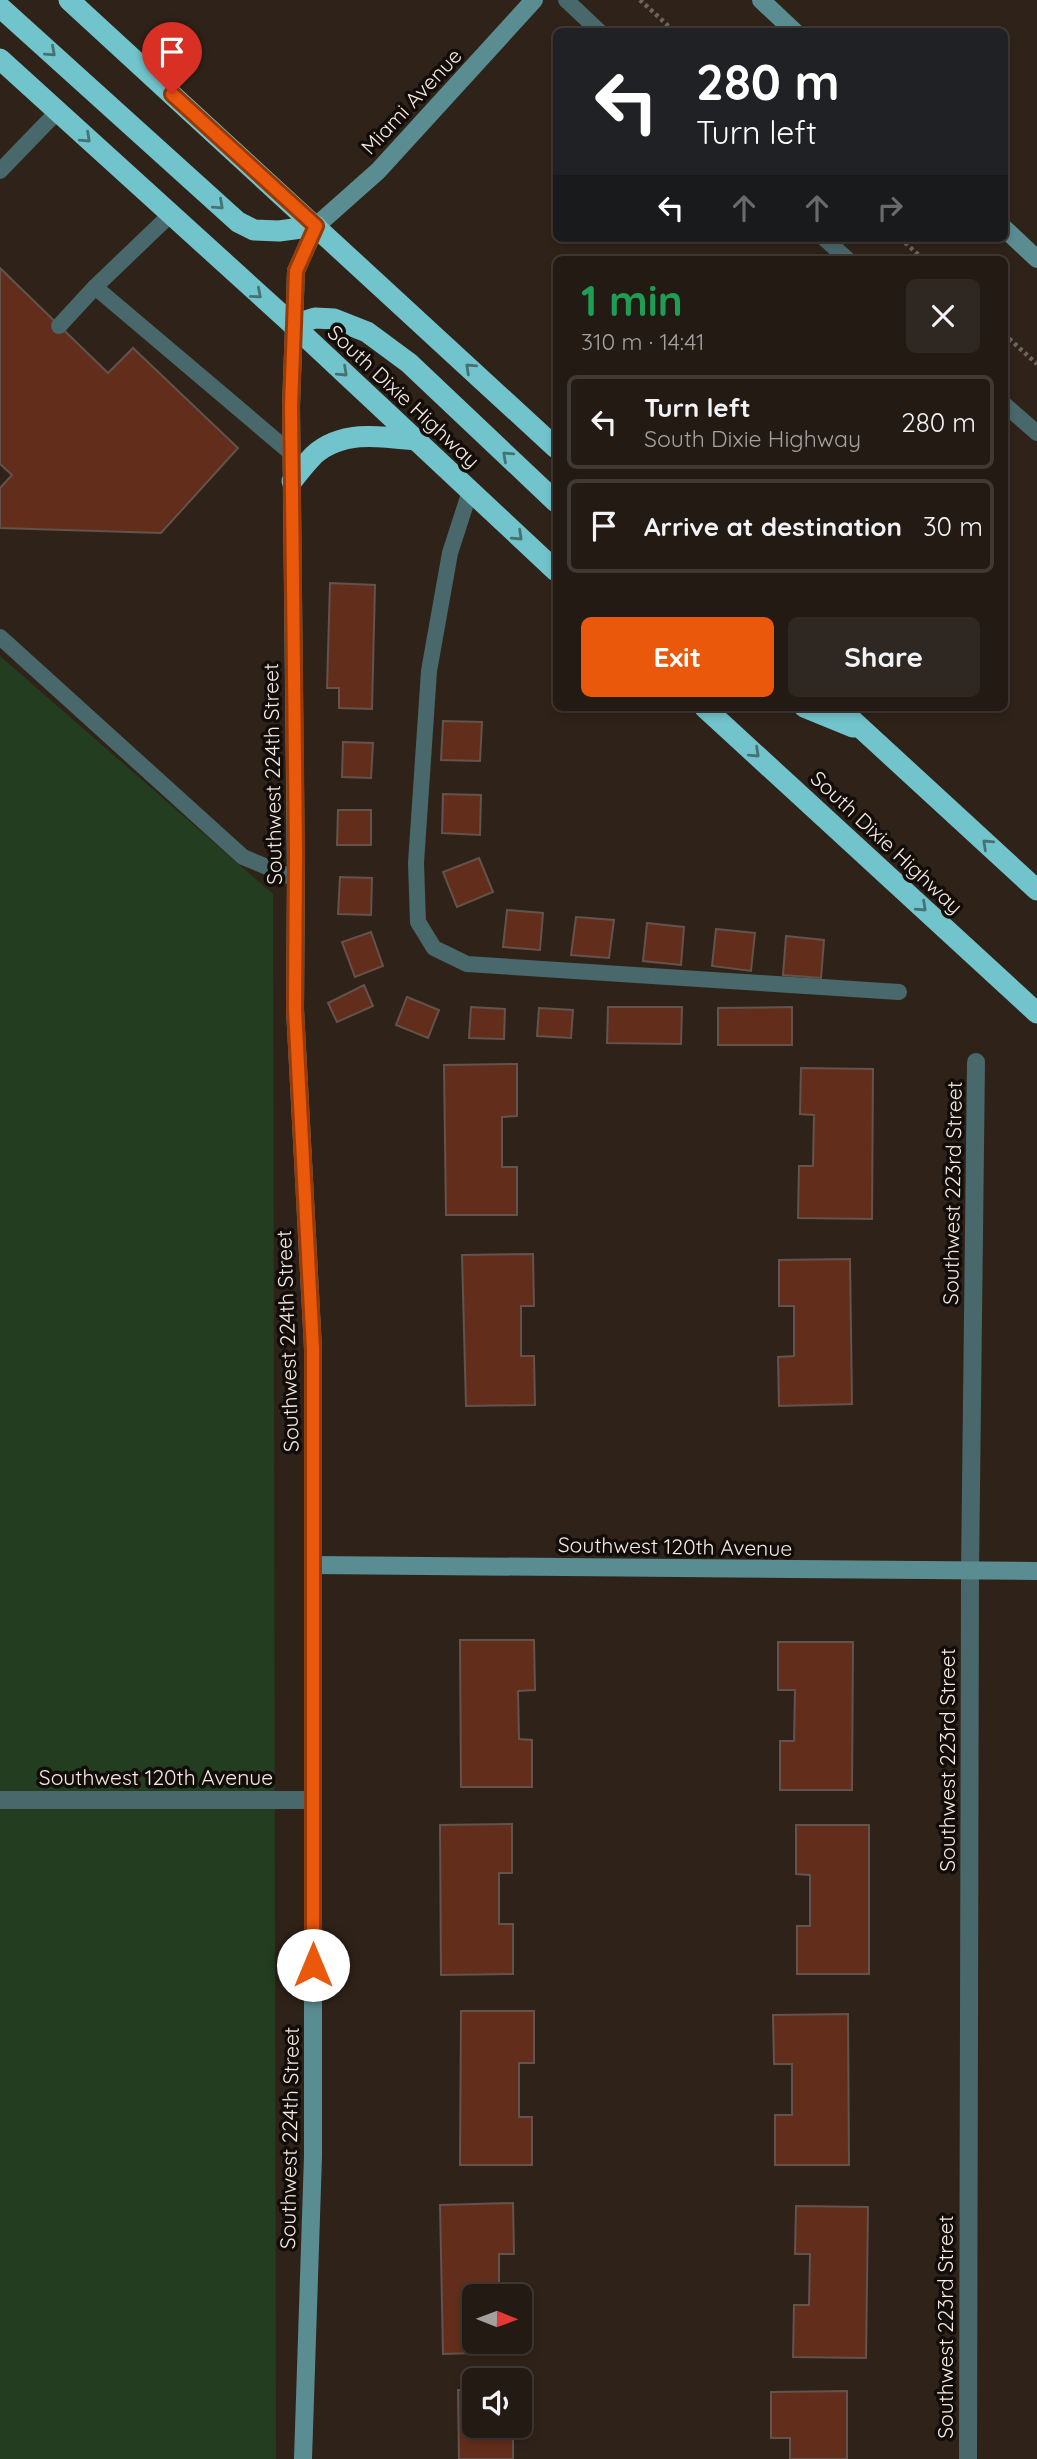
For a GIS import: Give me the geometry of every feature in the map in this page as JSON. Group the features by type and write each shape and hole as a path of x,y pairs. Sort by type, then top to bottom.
{"highway":[{"path":"69,0 553,445"},
{"path":"0,7 238,222 254,230 279,231 316,226"},
{"name":"South Dixie Highway","path":"0,59 293,325 553,568"},
{"path":"293,325 315,318 334,319 367,332 409,363 553,499"},
{"path":"292,481 315,455 331,444 351,437 414,439"},
{"name":"South Dixie Highway","path":"708,711 1037,1013"},
{"path":"814,711 865,732"},
{"path":"842,711 1037,890"}],"street":[{"name":"Miami Avenue","path":"316,226 378,171 534,0"},
{"path":"761,0 791,28"},
{"name":"Southwest 224th Street","path":"303,2459 313,2156 313,1349 295,1009 291,453 296,271 316,226"},
{"path":"1008,232 1037,259"},
{"name":"Southwest 223rd Street","path":"968,2459 976,1062"},
{"name":"Southwest 120th Avenue","path":"313,1565 1037,1571"},
{"name":"Southwest 120th Avenue","path":"0,1800 313,1800"}],"lane":[{"path":"566,0 596,28"},
{"path":"0,171 57,112"},
{"path":"59,326 95,287 170,215"},
{"path":"828,242 844,256"},
{"path":"95,287 291,453"},
{"path":"1008,408 1037,433"},
{"path":"470,491 450,553 429,671 416,863 418,922 434,948 467,964 898,992"},
{"path":"0,636 243,857 296,878"}],"path":[{"path":"640,0 671,28"},
{"path":"904,242 920,256"},
{"path":"1008,338 1037,364"}],"green space":[{"path":"0,656 273,894 276,2459 0,2459"}],"building":[{"path":"0,268 108,373 133,348 238,448 161,533 0,528 0,488 12,475 0,464"},
{"path":"330,583 375,585 372,709 339,708 339,688 327,688"},
{"path":"443,721 482,722 480,761 441,760"},
{"path":"343,742 373,743 371,778 342,777"},
{"path":"443,794 481,795 480,835 442,833"},
{"path":"338,810 371,810 371,845 337,845"},
{"path":"479,858 493,892 457,907 443,872"},
{"path":"340,877 372,878 371,915 338,914"},
{"path":"507,910 543,913 540,950 503,947"},
{"path":"576,917 614,920 609,958 571,955"},
{"path":"647,923 684,927 681,965 643,961"},
{"path":"716,929 755,933 751,971 712,966"},
{"path":"371,932 383,966 355,977 342,942"},
{"path":"786,936 824,940 821,978 783,975"},
{"path":"364,985 373,1006 337,1022 328,1003"},
{"path":"407,997 439,1010 428,1038 396,1025"},
{"path":"471,1007 505,1009 504,1039 469,1038"},
{"path":"608,1007 682,1007 681,1044 607,1043"},
{"path":"792,1007 792,1045 718,1045 718,1008"},
{"path":"539,1008 573,1010 571,1038 537,1036"},
{"path":"517,1064 517,1116 502,1117 502,1167 517,1167 517,1215 446,1215 444,1065"},
{"path":"801,1068 873,1069 872,1219 798,1218 799,1166 813,1166 814,1115 800,1114"},
{"path":"533,1254 534,1306 521,1306 521,1356 534,1356 535,1405 466,1406 462,1255"},
{"path":"850,1259 852,1404 779,1406 778,1357 794,1356 794,1306 779,1306 779,1260"},
{"path":"460,1640 534,1640 535,1690 518,1691 519,1739 532,1740 532,1787 461,1787"},
{"path":"778,1642 853,1642 852,1790 780,1790 780,1741 794,1741 795,1690 778,1690"},
{"path":"512,1824 512,1873 499,1873 499,1924 513,1924 513,1974 441,1975 440,1825"},
{"path":"796,1825 869,1825 869,1974 797,1974 797,1926 810,1926 810,1875 796,1874"},
{"path":"461,2011 534,2011 534,2063 519,2063 519,2117 532,2117 532,2165 460,2165"},
{"path":"848,2014 849,2165 775,2165 775,2115 792,2115 792,2064 774,2064 773,2015"},
{"path":"513,2203 514,2254 499,2254 499,2284 462,2284 462,2353 443,2354 440,2205"},
{"path":"796,2206 868,2207 866,2358 793,2357 794,2305 809,2305 810,2254 795,2254"},
{"path":"458,2390 462,2390 462,2438 513,2438 513,2459 459,2459"},
{"path":"847,2391 847,2459 790,2459 790,2438 771,2438 771,2392"}],"route":[{"path":"172,94 316,226 296,271 291,406 295,1009 313,1349 313,1965"}]}
